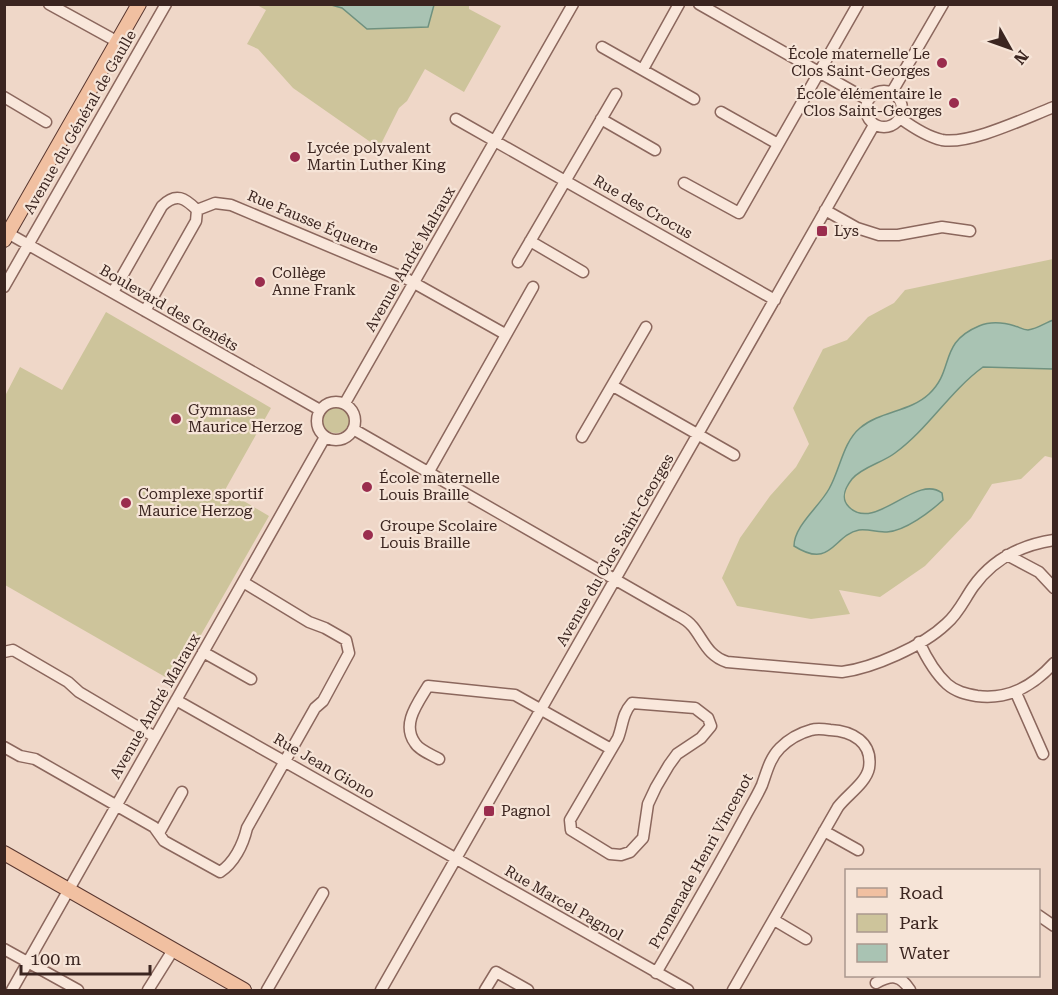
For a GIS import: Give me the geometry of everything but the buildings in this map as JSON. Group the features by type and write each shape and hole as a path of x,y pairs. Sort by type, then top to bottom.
{"main road":[{"name":"Avenue du Général de Gaulle","path":"6,235 139,4"},
{"path":"4,853 244,990"}],"street":[{"path":"49,4 118,42"},
{"name":"Avenue du Général de Gaulle","path":"4,287 166,4"},
{"name":"Avenue André Malraux","path":"345,403 573,4"},
{"path":"643,69 679,4"},
{"path":"699,4 868,100"},
{"path":"684,183 739,213 858,4"},
{"path":"891,92 943,4"},
{"path":"602,47 694,99"},
{"path":"881,91 891,92 897,96 902,106 900,118 891,126 874,125 866,111 868,100 881,91"},
{"path":"518,262 616,94"},
{"path":"4,97 46,122"},
{"path":"900,118 939,140 955,140 970,138 1053,107"},
{"path":"721,112 778,144"},
{"path":"601,118 656,150"},
{"name":"Rue des Crocus","path":"456,119 775,300"},
{"name":"Avenue du Clos Saint-Georges","path":"381,990 874,125"},
{"path":"113,292 162,206 169,199 178,197 185,200 197,210 196,221 145,311"},
{"name":"Rue Fausse Équerre","path":"197,210 215,203 231,205 414,282 505,334"},
{"path":"825,210 857,228 879,235 898,235 942,227 970,231"},
{"name":"Boulevard des Genêts","path":"6,235 29,245 320,410"},
{"path":"530,241 583,272"},
{"path":"428,473 533,287"},
{"path":"582,437 646,327"},
{"path":"613,386 734,455"},
{"path":"332,402 345,403 353,412 355,424 344,438 331,440 321,433 317,422 320,410 332,402"},
{"path":"353,429 677,615 692,625 712,655 727,662 843,672 861,670 920,642 944,626 958,612 973,587 987,570 1006,555 1035,543 1053,540"},
{"name":"Avenue André Malraux","path":"12,990 325,437"},
{"path":"1006,555 1039,572 1053,588"},
{"path":"4,747 20,756 35,759 154,826 164,841 220,872 229,866 244,839 247,828 349,653 346,640 309,622 243,582"},
{"path":"920,642 935,670 949,686 964,694 987,697 1017,693 1040,679 1053,663"},
{"path":"4,652 13,650 155,736"},
{"path":"203,652 251,679"},
{"path":"439,759 415,744 408,728 413,710 428,686 515,695 611,749"},
{"path":"1017,693 1043,754"},
{"name":"Rue Jean Giono","path":"176,700 456,859"},
{"path":"632,703 695,708 708,718 711,726 701,738 677,754 652,794 648,804 643,838 630,852 621,855 610,854 579,836 572,830 570,820 611,749 623,727 624,713 632,703"},
{"name":"Promenade Henri Vincenot","path":"656,973 747,814 761,787 771,760 780,748 790,740 813,729 840,731 855,735 863,742 869,753 865,778 847,795 824,831 733,990"},
{"path":"159,833 182,792"},
{"path":"824,831 858,850"},
{"name":"Rue Marcel Pagnol","path":"456,859 688,990"},
{"path":"267,990 323,893"},
{"path":"1040,916 1053,926"},
{"path":"774,921 806,939"},
{"path":"4,949 78,990"},
{"path":"148,990 173,950"},
{"path":"485,990 496,972 528,990"},
{"path":"876,983 887,977"},
{"path":"894,977 906,983 910,990"}],"green space":[{"path":"257,5 469,5 469,9 501,26 464,92 425,69 407,101 399,108 379,148 293,88 258,49 247,44 266,10"},
{"path":"1053,259 1053,458 1045,456 1021,479 992,484 971,518 925,566 880,597 839,590 850,614 811,619 737,606 722,578 740,538 770,496 796,467 809,444 793,408 823,349 847,340 868,317 894,303 905,290"},
{"name":"Complexe sportif Maurice Herzog","path":"106,312 271,408 225,490 269,516 174,682 5,585 5,396 20,367 62,390"},
{"path":"336,405 346,409 350,419 346,429 336,433 326,429 322,419 326,409"}],"water":[{"path":"331,5 434,5 428,27 367,29 342,8"},
{"path":"1053,320 1053,369 983,367 907,443 890,456 856,475 849,482 844,493 846,504 859,513 871,513 883,509 920,490 932,489 942,493 943,500 938,505 917,520 894,531 859,530 850,533 824,553 807,552 794,546 802,524 829,489 854,434 868,422 913,405 929,394 942,376 952,349 966,333 983,324 1006,324 1028,330"}],"place":[{"name":"École maternelle Le Clos Saint-Georges","path":"942,63"},
{"name":"École élémentaire le Clos Saint-Georges","path":"954,103"},
{"name":"Lycée polyvalent Martin Luther King","path":"295,157"},
{"name":"Lys","path":"822,231"},
{"name":"Collège Anne Frank","path":"260,282"},
{"name":"Gymnase Maurice Herzog","path":"176,419"},
{"name":"École maternelle Louis Braille","path":"367,487"},
{"name":"Complexe sportif Maurice Herzog","path":"126,503"},
{"name":"Groupe Scolaire Louis Braille","path":"368,535"},
{"name":"Pagnol","path":"489,811"}]}
